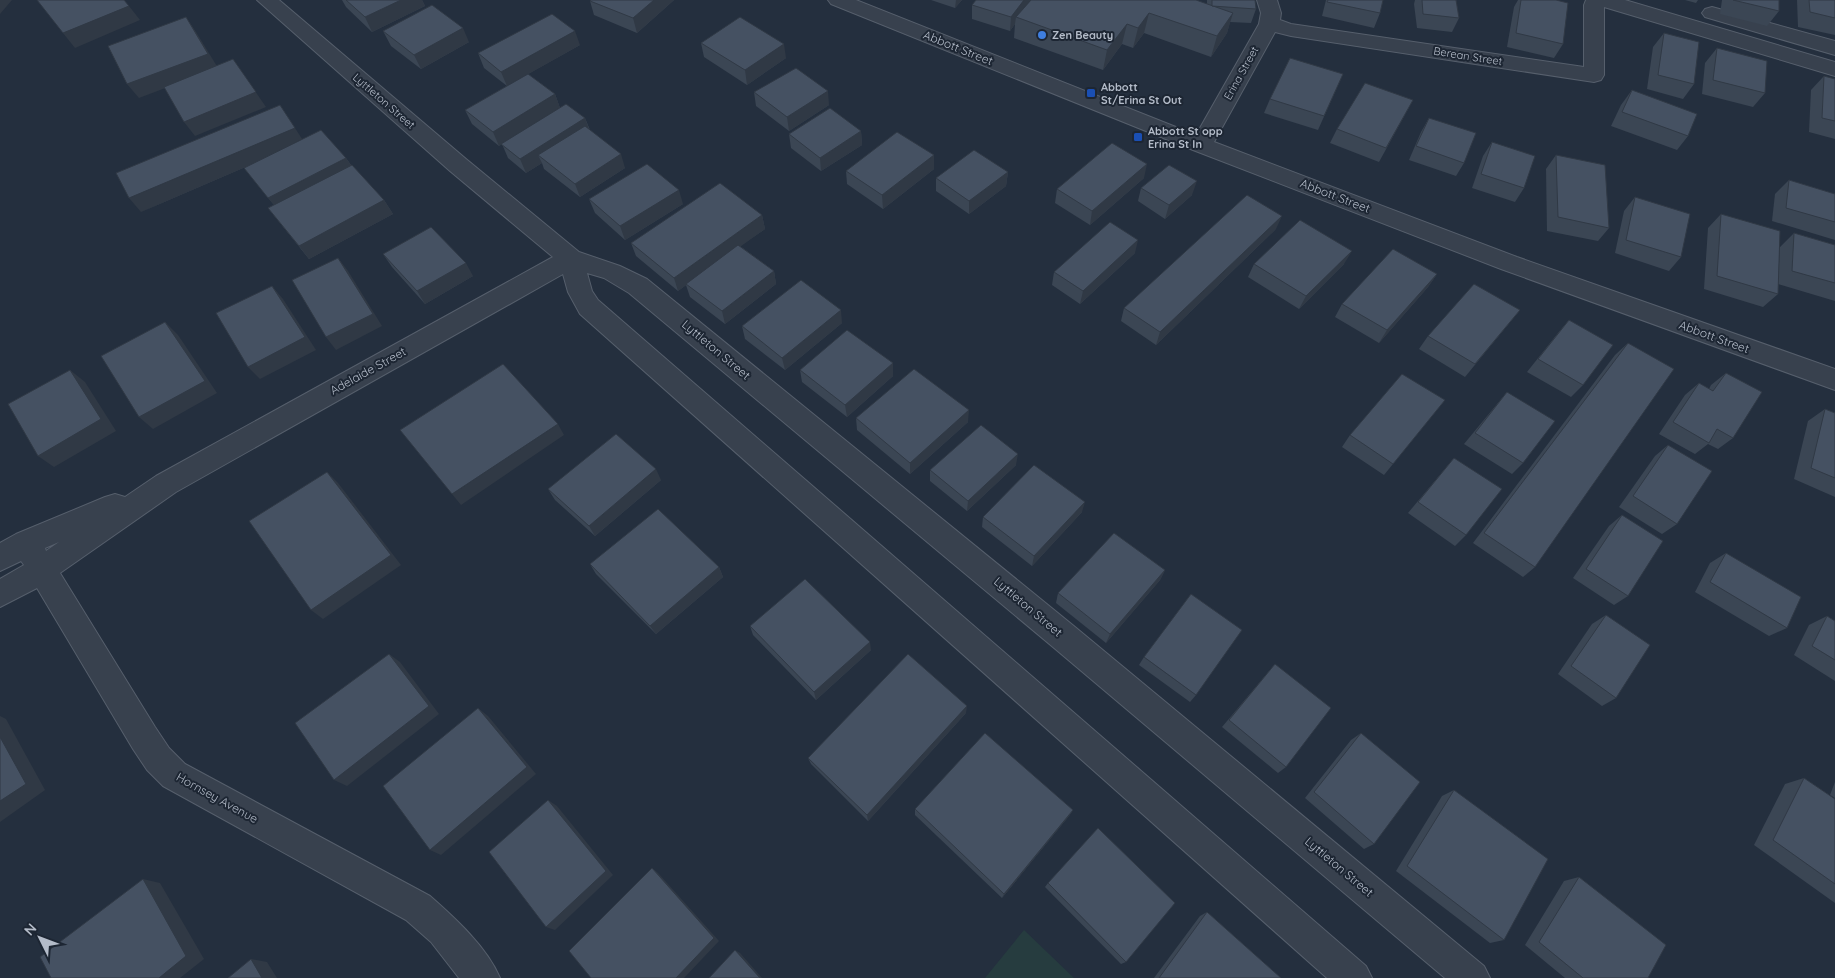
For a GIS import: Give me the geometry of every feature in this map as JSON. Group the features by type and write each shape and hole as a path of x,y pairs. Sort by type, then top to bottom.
{"street":[{"name":"Lyttleton Street","path":"267,0 458,165 571,258 612,272 638,286 1064,637 1472,978"},
{"name":"Abbott Street","path":"838,0 1201,144 1509,262 1835,380"},
{"path":"1267,0 1271,13 1269,24"},
{"name":"Berean Street","path":"1269,24 1291,30 1594,75 1594,5 1596,0"},
{"path":"1604,0 1835,69"},
{"path":"1667,0 1835,48"},
{"name":"Erina Street","path":"1201,144 1269,24"},
{"name":"Adelaide Street","path":"0,594 42,570 166,484 571,258"},
{"path":"571,258 580,292 589,307 1354,978"},
{"name":"Adelaide Street","path":"13,550 166,484"},
{"name":"Hornsey Avenue","path":"13,550 42,570 144,738 158,758 174,775 418,908 443,930 482,978"}],"green space":[{"path":"1024,930 1074,978 985,978"}],"building":[{"path":"37,0 124,0 129,6 63,33"},
{"path":"346,0 401,0 365,17"},
{"path":"591,0 654,0 633,18"},
{"path":"976,0 1024,0 1011,17 972,5"},
{"path":"1031,0 1196,0 1233,13 1217,36 1149,13 1138,28 1127,24 1107,50 1016,17"},
{"path":"1212,0 1255,0 1256,9 1212,6"},
{"path":"1328,0 1383,0 1380,13 1327,2"},
{"path":"1422,0 1456,0 1459,18 1423,14"},
{"path":"1521,0 1556,0 1568,3 1563,44 1516,33"},
{"path":"1733,0 1779,0 1779,11"},
{"path":"1809,0 1835,0 1835,18 1810,12"},
{"path":"432,5 463,28 414,55 383,31"},
{"path":"552,14 575,31 501,72 478,53"},
{"path":"186,17 208,54 127,84 108,46"},
{"path":"740,17 784,44 745,70 701,43"},
{"path":"1664,33 1699,42 1694,84 1658,75"},
{"path":"1717,48 1767,61 1765,93 1713,80"},
{"path":"1290,58 1343,74 1324,116 1270,99"},
{"path":"233,59 256,92 184,122 164,87"},
{"path":"796,68 828,91 787,117 754,92"},
{"path":"528,74 555,94 493,132 465,110"},
{"path":"1824,76 1835,79 1835,121 1822,118"},
{"path":"1365,83 1413,100 1386,148 1337,129"},
{"path":"1632,90 1697,114 1688,136 1622,112"},
{"path":"566,104 585,118 520,159 501,144"},
{"path":"280,105 295,128 129,198 116,173"},
{"path":"830,108 861,131 820,158 789,134"},
{"path":"1429,118 1476,133 1464,163 1416,146"},
{"path":"585,126 621,154 575,184 538,155"},
{"path":"321,130 346,158 268,198 244,168"},
{"path":"897,132 934,155 882,195 846,171"},
{"path":"1492,142 1535,156 1524,188 1481,174"},
{"path":"1112,143 1147,164 1092,211 1057,189"},
{"path":"974,150 1008,172 969,201 936,178"},
{"path":"1556,155 1605,165 1609,228 1558,217"},
{"path":"647,164 679,190 620,226 589,199"},
{"path":"352,165 384,200 299,246 268,208"},
{"path":"1169,165 1197,181 1169,205 1141,188"},
{"path":"1789,180 1835,194 1835,222 1786,208"},
{"path":"720,183 762,215 674,278 631,243"},
{"path":"1247,195 1282,216 1160,332 1124,308"},
{"path":"1635,197 1690,214 1681,257 1626,240"},
{"path":"1721,214 1780,231 1778,294 1717,276"},
{"path":"1300,220 1352,251 1306,296 1254,264"},
{"path":"1110,222 1138,240 1083,291 1054,272"},
{"path":"431,227 466,263 417,291 383,254"},
{"path":"1794,233 1835,245 1835,283 1792,271"},
{"path":"738,245 774,271 722,311 686,284"},
{"path":"1393,249 1437,274 1387,330 1342,304"},
{"path":"338,258 373,314 326,337 292,280"},
{"path":"801,280 841,310 782,358 742,326"},
{"path":"1474,284 1520,310 1475,364 1428,336"},
{"path":"272,286 305,337 248,367 216,313"},
{"path":"1569,320 1613,345 1583,385 1538,359"},
{"path":"165,322 205,381 139,417 101,356"},
{"path":"847,330 893,363 845,405 800,370"},
{"path":"1628,343 1674,369 1535,567 1484,533"},
{"path":"503,364 558,424 452,494 400,430"},
{"path":"914,369 969,410 910,463 856,418"},
{"path":"70,370 101,419 38,456 8,404"},
{"path":"1726,373 1762,392 1733,438 1717,429 1709,443 1673,422 1699,383 1713,391"},
{"path":"1402,374 1445,400 1393,464 1350,435"},
{"path":"1507,392 1555,421 1523,463 1475,433"},
{"path":"1825,409 1835,413 1835,478 1811,468"},
{"path":"981,425 1018,454 968,501 930,470"},
{"path":"616,434 656,469 589,526 548,489"},
{"path":"1668,445 1712,471 1677,524 1633,496"},
{"path":"1454,458 1502,489 1466,535 1418,502"},
{"path":"1034,465 1085,502 1034,556 983,517"},
{"path":"327,472 391,555 311,610 249,521"},
{"path":"658,509 719,567 650,626 590,564"},
{"path":"1622,515 1663,541 1628,596 1586,569"},
{"path":"1114,533 1165,570 1110,634 1058,593"},
{"path":"1726,553 1801,597 1787,628 1710,582"},
{"path":"805,579 870,642 814,692 750,626"},
{"path":"1191,594 1242,630 1196,695 1144,657"},
{"path":"1606,615 1650,645 1616,698 1571,666"},
{"path":"1827,616 1835,621 1835,660 1812,646"},
{"path":"389,654 429,706 334,780 295,723"},
{"path":"908,654 967,706 867,815 808,758"},
{"path":"1275,664 1331,708 1286,767 1229,720"},
{"path":"478,708 527,767 430,850 383,786"},
{"path":"985,733 1073,810 1004,894 915,809"},
{"path":"1361,733 1420,782 1374,844 1314,792"},
{"path":"0,737 26,784 0,801"},
{"path":"1804,778 1835,799 1835,884 1773,840"},
{"path":"1454,790 1548,859 1504,940 1407,866"},
{"path":"548,800 606,871 546,927 489,852"},
{"path":"1098,828 1175,903 1126,962 1048,883"},
{"path":"652,868 714,938 676,978 591,978 569,951"},
{"path":"1579,877 1666,945 1648,978 1583,978 1539,942"},
{"path":"143,879 186,956 159,978 51,978 40,957"},
{"path":"1207,912 1281,978 1159,978"},
{"path":"735,950 760,978 709,978"},
{"path":"251,959 262,978 228,978"}],"place":[{"name":"Zen Beauty","path":"1042,35"},
{"name":"Abbott St/Erina St Out","path":"1091,93"},
{"name":"Abbott St opp Erina St In","path":"1138,137"}]}
